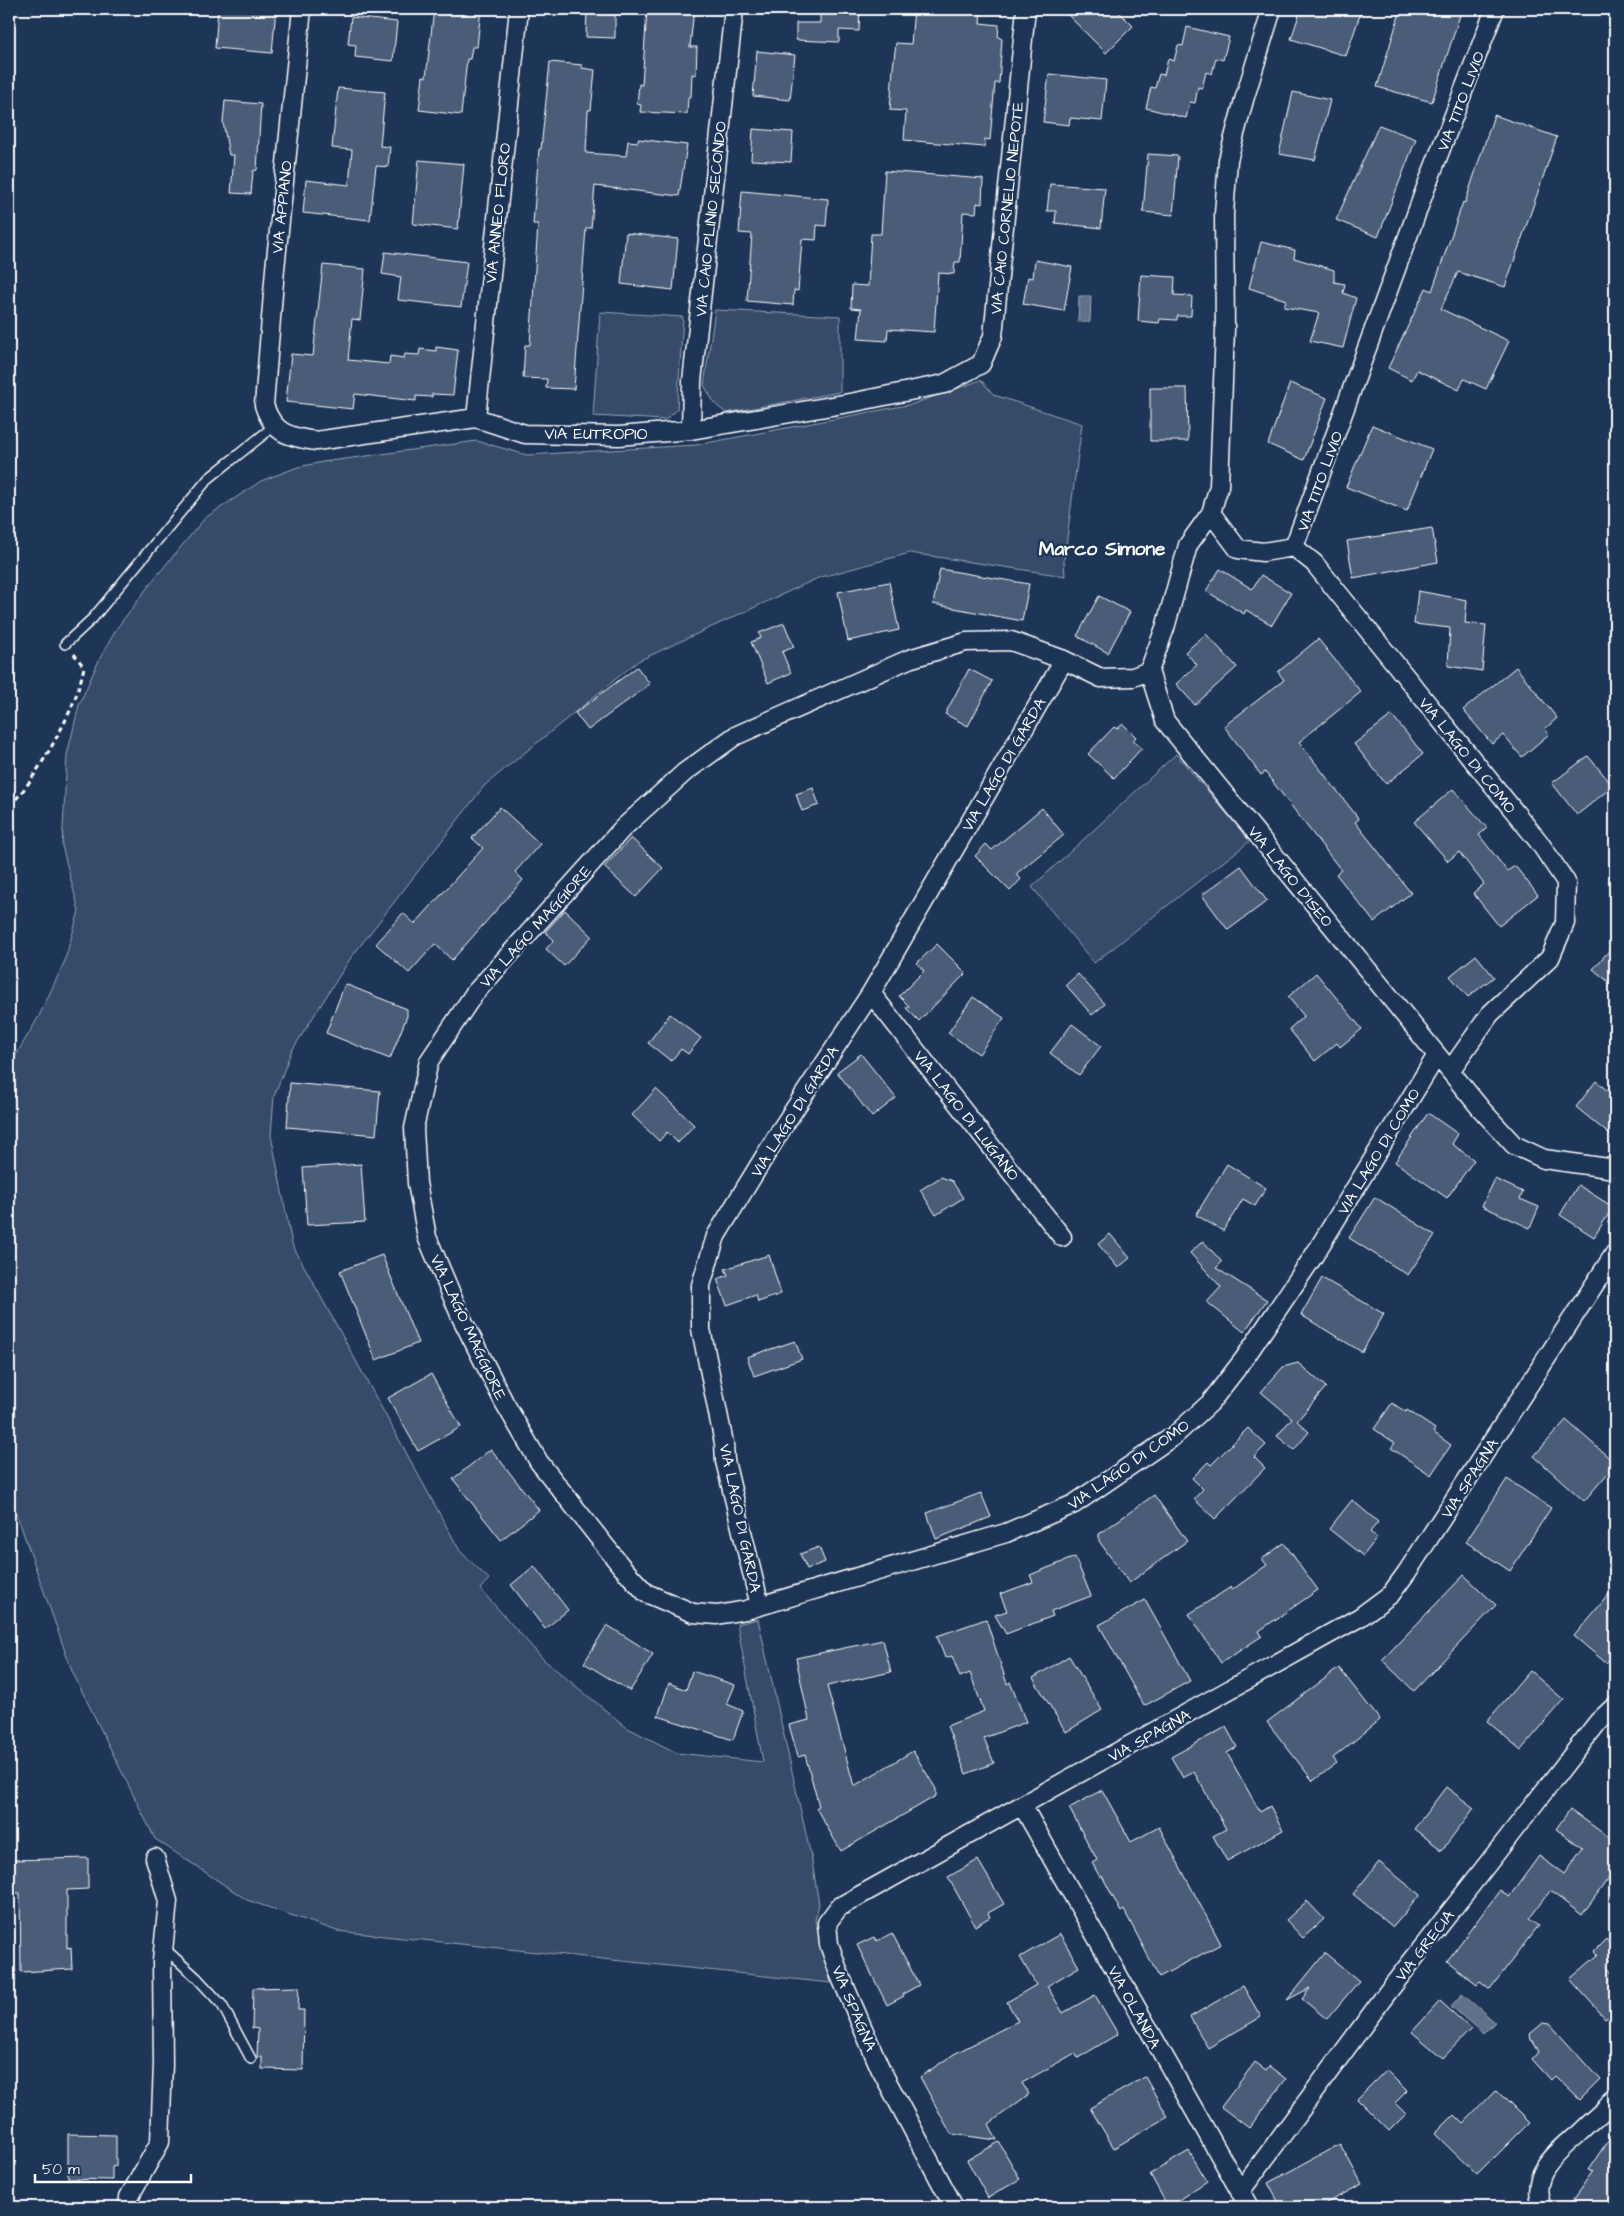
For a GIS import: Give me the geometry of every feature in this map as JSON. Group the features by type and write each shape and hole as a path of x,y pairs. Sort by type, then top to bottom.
{"street":[{"name":"VIA APPIANO","path":"274,426 264,405 274,269 302,9"},
{"name":"VIA ANNEO FLORO","path":"476,418 519,9"},
{"name":"VIA CAIO PLINIO SECONDO","path":"691,430 692,381 734,9"},
{"name":"VIA CAIO CORNELIO NEPOTE","path":"944,384 981,364 993,336 1026,9"},
{"path":"1149,671 1165,628 1188,545 1211,513 1219,486 1225,330 1224,214 1228,160 1272,9"},
{"name":"VIA TITO LIVIO","path":"1211,513 1238,549 1263,552 1294,547 1425,190 1496,9"},
{"name":"VIA EUTROPIO","path":"274,426 295,438 316,441 476,418 526,434 619,436 691,430 855,402 944,384"},
{"name":"VIA LAGO DI COMO","path":"1294,547 1314,563 1540,842 1566,882 1565,923 1550,958 1490,1014 1450,1071"},
{"name":"VIA LAGO MAGGIORE","path":"760,1606 717,1616 693,1613 646,1593 621,1566 539,1462 504,1402 461,1317 428,1237 417,1184 414,1128 429,1061 474,994 623,828 685,772 735,736 909,659 966,642 1011,641 1064,660 1101,678 1133,678 1149,671"},
{"name":"VIA LAGO DI GARDA","path":"760,1606 725,1461 724,1443 701,1329 701,1285 716,1236 782,1128 871,993 1064,660"},
{"name":"VIA LAGO D'ISEO","path":"1149,671 1165,721 1450,1071 1514,1145 1544,1158 1615,1169"},
{"name":"VIA LAGO DI LUGANO","path":"871,993 1062,1237"},
{"name":"VIA LAGO DI COMO","path":"760,1606 1006,1533 1074,1504 1175,1435 1210,1403 1244,1359 1313,1257 1437,1054"},
{"name":"VIA SPAGNA","path":"954,2207 880,2068 839,1973 829,1944 827,1923 838,1907 1360,1617 1391,1594 1615,1253"},
{"name":"VIA GRECIA","path":"1240,2192 1387,1993 1598,1722 1615,1706"},
{"name":"VIA OLANDA","path":"1022,1806 1249,2207"},
{"path":"128,2207 129,2197 160,2142 164,1948 168,1901 155,1858"},
{"path":"1542,2207 1538,2197 1541,2176 1550,2159 1615,2100"}],"lane":[{"path":"65,644 93,618 208,479 274,426"},
{"path":"164,1948 197,1978 222,2005 251,2059"}],"path":[{"path":"9,805 14,803 33,777 71,710 79,687 84,667 65,644"}],"shaded area":[{"path":"1079,296 1091,296 1090,322 1078,322"},
{"path":"715,310 840,316 840,392 726,413 715,404 704,385"},
{"path":"600,312 683,317 677,410 665,420 593,416"},
{"path":"981,380 994,395 1082,424 1064,561 1065,576 910,553 818,578 638,661 485,785 350,959 291,1052 274,1096 271,1135 292,1244 460,1551 489,1579 480,1589 544,1660 626,1727 677,1753 763,1762 737,1624 758,1619 812,1861 819,1904 815,1920 831,1983 337,1931 247,1900 155,1839 72,1671 18,1518 9,1503 9,1067 39,1016 64,963 79,911 62,846 67,755 79,705 99,660 117,628 154,579 205,518 261,481 298,467 477,441 527,455 696,445 913,404"},
{"path":"1176,754 1250,841 1094,963 1032,887"},
{"path":"1462,1994 1495,2022 1483,2034 1451,2006"}],"building":[{"path":"218,9 276,9 272,53 215,48"},
{"path":"434,9 481,9 477,47 472,47 470,59 467,59 461,115 419,110 423,76 426,77"},
{"path":"587,9 615,9 615,38 586,37"},
{"path":"647,9 694,9 690,47 697,47 696,75 692,74 691,97 688,97 687,114 640,112 641,105 637,104 639,84 642,85"},
{"path":"820,9 860,9 859,31 839,30 839,42 796,40 796,23 820,23"},
{"path":"914,9 981,9 980,23 999,25 998,37 1002,39 999,83 995,83 990,140 985,139 984,147 904,140 906,111 890,110 893,68 896,43 911,44"},
{"path":"1062,9 1116,9 1133,26 1106,53"},
{"path":"1301,9 1362,9 1346,56 1291,39"},
{"path":"1401,9 1462,9 1432,102 1377,87"},
{"path":"351,17 397,22 393,61 355,57 356,45 348,44"},
{"path":"1187,27 1229,37 1223,60 1216,58 1212,74 1206,72 1202,88 1198,87 1195,103 1190,102 1186,118 1146,108 1151,87 1155,88 1159,74 1164,75 1168,59 1174,61 1178,45 1183,46"},
{"path":"757,51 795,55 790,100 753,96"},
{"path":"550,62 582,65 582,68 595,70 591,110 588,110 586,153 626,156 628,141 638,142 638,139 687,145 679,196 595,186 591,228 586,228 574,389 546,388 547,379 523,378 525,345 530,345 538,224 533,224 539,149 541,149"},
{"path":"1049,74 1106,80 1102,121 1070,118 1069,125 1043,122"},
{"path":"338,88 385,92 380,146 390,147 388,167 376,166 370,220 303,213 306,180 349,185 352,150 332,148"},
{"path":"1293,92 1330,100 1315,160 1279,154"},
{"path":"225,101 261,104 257,170 253,171 251,194 231,193 234,155 229,155 223,122"},
{"path":"1494,115 1557,137 1505,287 1458,272 1441,309 1509,341 1486,389 1464,379 1459,390 1417,370 1412,380 1388,368 1426,288 1432,291 1463,202 1465,203"},
{"path":"1379,125 1416,139 1378,237 1336,220"},
{"path":"753,129 793,132 791,162 751,160"},
{"path":"1148,154 1178,156 1173,215 1143,212"},
{"path":"419,160 464,164 458,229 413,224"},
{"path":"885,171 983,179 982,204 977,203 976,213 963,212 960,262 955,262 954,274 938,273 934,332 888,329 887,341 858,339 861,309 851,308 852,285 868,286 871,234 881,234"},
{"path":"1050,184 1105,188 1101,228 1055,223 1056,211 1047,211"},
{"path":"742,191 828,199 826,226 817,225 816,240 802,239 798,291 794,290 793,305 747,301 752,234 739,233"},
{"path":"626,233 678,239 673,290 621,284"},
{"path":"1261,242 1295,250 1294,258 1334,270 1334,282 1345,284 1343,293 1356,298 1343,348 1310,341 1319,313 1284,307 1286,300 1249,288"},
{"path":"385,252 467,262 461,307 398,300 401,277 382,274"},
{"path":"1035,260 1072,267 1064,311 1023,304 1028,277 1033,278"},
{"path":"323,265 365,269 360,320 352,319 348,360 389,364 390,356 404,358 405,354 419,355 420,349 436,351 436,347 458,350 453,395 432,394 432,397 416,396 416,401 355,394 353,409 286,402 291,354 313,356"},
{"path":"1141,275 1175,277 1174,295 1192,296 1191,316 1177,316 1177,320 1160,319 1159,323 1138,321"},
{"path":"1290,383 1327,398 1304,460 1268,444"},
{"path":"1150,388 1187,388 1188,441 1150,441"},
{"path":"1372,425 1432,449 1407,511 1346,487"},
{"path":"1432,528 1438,562 1353,578 1347,541"},
{"path":"940,569 1029,584 1022,621 933,604"},
{"path":"1220,569 1252,589 1261,575 1291,593 1272,625 1246,610 1244,614 1206,591"},
{"path":"889,582 899,630 848,641 838,592"},
{"path":"1418,591 1467,600 1465,623 1486,625 1482,671 1448,666 1450,628 1414,624"},
{"path":"1099,596 1130,612 1108,653 1077,636"},
{"path":"784,623 794,647 782,652 791,673 768,683 751,642 761,638 759,633"},
{"path":"1206,634 1237,667 1195,705 1176,684 1197,665 1185,652"},
{"path":"1318,639 1361,692 1299,742 1359,819 1355,822 1411,893 1374,922 1336,874 1341,870 1265,772 1261,775 1224,726 1284,680 1278,672"},
{"path":"637,667 650,684 588,730 575,713"},
{"path":"1516,667 1557,718 1545,729 1549,734 1522,757 1503,735 1492,744 1463,710"},
{"path":"969,669 992,681 968,726 945,714"},
{"path":"1392,715 1423,754 1386,784 1354,744"},
{"path":"1123,724 1136,737 1133,741 1142,748 1114,778 1088,754 1114,727 1117,729"},
{"path":"1588,756 1613,786 1577,815 1552,783"},
{"path":"813,788 819,805 802,811 796,794"},
{"path":"1453,789 1487,828 1479,835 1507,871 1515,866 1538,895 1499,926 1473,893 1484,884 1459,852 1448,861 1414,822"},
{"path":"500,807 540,844 515,872 523,880 452,960 435,944 409,973 376,944 403,913 415,924 483,848 472,838"},
{"path":"1042,808 1064,835 1016,874 1021,879 1010,891 975,856 986,844 992,850"},
{"path":"631,838 663,868 636,897 604,867"},
{"path":"1241,866 1267,901 1228,930 1202,895"},
{"path":"565,910 592,936 564,966 546,949 554,940 545,932"},
{"path":"937,944 966,973 919,1021 906,1008 909,1006 899,996 924,971 917,963"},
{"path":"1615,944 1615,987 1593,969"},
{"path":"1476,955 1494,977 1468,997 1450,976"},
{"path":"1316,973 1362,1029 1340,1047 1337,1043 1315,1061 1289,1029 1304,1016 1288,997"},
{"path":"1078,974 1105,1004 1092,1015 1066,985"},
{"path":"345,984 407,1009 407,1016 390,1059 326,1033"},
{"path":"973,997 1004,1018 979,1054 948,1033"},
{"path":"670,1014 701,1038 688,1054 681,1049 671,1061 648,1043"},
{"path":"1072,1024 1101,1046 1079,1075 1050,1053"},
{"path":"861,1054 896,1098 872,1117 837,1072"},
{"path":"1596,1081 1615,1097 1615,1139 1576,1107"},
{"path":"290,1083 380,1091 376,1135 287,1127"},
{"path":"656,1089 694,1125 678,1143 667,1132 659,1141 632,1115"},
{"path":"1428,1113 1458,1134 1452,1144 1474,1160 1447,1198 1395,1162"},
{"path":"361,1164 365,1222 307,1225 303,1168"},
{"path":"1227,1164 1266,1188 1255,1206 1243,1199 1223,1231 1196,1215"},
{"path":"941,1177 952,1181 963,1198 936,1215 920,1190"},
{"path":"1495,1179 1523,1192 1520,1199 1539,1207 1530,1228 1482,1206"},
{"path":"1578,1185 1613,1207 1594,1237 1560,1215"},
{"path":"1375,1197 1435,1235 1408,1275 1349,1238"},
{"path":"1110,1234 1130,1258 1118,1268 1098,1244"},
{"path":"1203,1241 1222,1262 1216,1268 1267,1300 1244,1332 1207,1302 1221,1287 1190,1253"},
{"path":"382,1255 418,1343 376,1360 340,1271"},
{"path":"769,1255 781,1294 758,1302 756,1295 727,1305 717,1279 728,1275 725,1269"},
{"path":"1322,1278 1384,1314 1362,1352 1301,1315"},
{"path":"795,1341 802,1359 754,1376 747,1357"},
{"path":"1298,1363 1326,1387 1297,1421 1309,1432 1294,1450 1277,1436 1292,1418 1261,1392 1283,1367"},
{"path":"431,1374 461,1427 418,1451 388,1398"},
{"path":"1392,1403 1406,1412 1407,1410 1435,1429 1433,1432 1451,1445 1431,1475 1391,1448 1395,1443 1374,1429"},
{"path":"1566,1420 1615,1463 1584,1501 1534,1456"},
{"path":"1248,1428 1266,1445 1254,1457 1265,1468 1215,1519 1194,1499 1203,1489 1192,1478 1208,1462 1211,1465"},
{"path":"491,1449 539,1510 501,1540 453,1479"},
{"path":"1507,1479 1551,1508 1510,1571 1466,1542"},
{"path":"981,1493 991,1517 936,1539 927,1513"},
{"path":"1154,1495 1187,1541 1129,1583 1099,1541 1099,1534"},
{"path":"1352,1500 1378,1522 1370,1532 1377,1538 1363,1556 1329,1529"},
{"path":"1284,1543 1318,1590 1259,1631 1262,1636 1221,1663 1189,1614 1231,1587 1232,1590 1267,1565 1262,1559"},
{"path":"819,1547 825,1562 807,1569 800,1554"},
{"path":"1075,1557 1091,1596 1051,1611 1053,1616 1006,1634 995,1615 1007,1611 1000,1594 1033,1582 1030,1575"},
{"path":"534,1566 568,1610 545,1629 511,1585"},
{"path":"1464,1575 1496,1605 1414,1691 1382,1660"},
{"path":"1615,1587 1615,1653 1606,1663 1574,1636"},
{"path":"1145,1600 1190,1681 1144,1706 1099,1625"},
{"path":"986,1619 1007,1684 1010,1682 1026,1722 984,1738 994,1763 966,1774 947,1726 984,1711 970,1673 960,1677 952,1656 945,1658 937,1636"},
{"path":"607,1625 653,1654 630,1691 584,1663"},
{"path":"883,1640 891,1672 827,1686 854,1786 913,1751 936,1789 936,1796 841,1851 816,1808 819,1806 805,1755 798,1757 789,1725 809,1720 796,1658"},
{"path":"1069,1656 1102,1710 1066,1732 1033,1678"},
{"path":"1339,1668 1380,1720 1333,1758 1337,1763 1313,1781 1267,1722"},
{"path":"692,1671 735,1685 727,1704 743,1711 733,1740 658,1716 669,1683 686,1690"},
{"path":"1530,1671 1564,1700 1521,1750 1487,1721"},
{"path":"1226,1727 1237,1747 1227,1753 1260,1812 1270,1806 1283,1830 1227,1861 1213,1836 1226,1829 1194,1772 1183,1778 1171,1757"},
{"path":"1446,1787 1474,1808 1442,1850 1414,1829"},
{"path":"1102,1790 1131,1842 1159,1827 1221,1944 1159,1977 1124,1910 1121,1912 1102,1876 1100,1877 1092,1863 1097,1860 1069,1808"},
{"path":"1570,1809 1615,1842 1615,1869 1582,1915 1550,1891 1529,1919 1538,1926 1490,1989 1480,1981 1477,1984 1447,1961 1500,1890 1509,1897 1539,1856 1564,1874 1583,1848 1556,1829"},
{"path":"88,1858 88,1889 67,1890 67,1948 71,1947 72,1969 21,1972 20,1893 12,1893 11,1860"},
{"path":"978,1860 1004,1904 988,1913 990,1917 975,1926 948,1877"},
{"path":"1379,1862 1420,1895 1393,1927 1353,1894"},
{"path":"1307,1901 1324,1919 1303,1938 1286,1920"},
{"path":"892,1933 919,1985 887,2005 857,1945 874,1937 877,1941"},
{"path":"1060,1934 1079,1967 1047,1986 1063,2013 1095,1995 1118,2034 1078,2058 1075,2053 1022,2083 1029,2094 989,2124 997,2140 951,2134 920,2077 954,2054 1018,2021 1007,2002 1036,1985 1020,1957"},
{"path":"1606,1939 1615,1950 1615,1955 1606,1964 1615,1976 1615,2011 1605,2018 1570,1979 1598,1955 1594,1951"},
{"path":"1325,1953 1359,1981 1327,2019 1302,1999 1310,1988 1287,2000"},
{"path":"1243,1986 1261,2017 1208,2048 1190,2017"},
{"path":"299,1987 298,2010 304,2010 303,2070 262,2069 262,2057 257,2057 258,2029 252,2028 253,1988"},
{"path":"1440,2001 1471,2029 1443,2058 1412,2032"},
{"path":"1543,2023 1550,2024 1600,2080 1580,2100 1555,2076 1551,2080 1532,2059 1538,2052 1531,2040 1530,2034"},
{"path":"1255,2062 1266,2070 1269,2066 1286,2079 1249,2128 1221,2107"},
{"path":"1386,2070 1407,2091 1395,2103 1406,2114 1389,2131 1357,2099"},
{"path":"1145,2077 1168,2117 1114,2148 1090,2108"},
{"path":"1496,2090 1529,2123 1477,2175 1435,2134 1454,2115 1463,2124"},
{"path":"1615,2130 1615,2194 1607,2207 1568,2207 1593,2172 1588,2170"},
{"path":"68,2134 116,2135 116,2166 112,2167 112,2180 68,2179"},
{"path":"999,2142 1020,2179 988,2198 967,2160"},
{"path":"1340,2144 1362,2184 1319,2207 1281,2207 1268,2183"},
{"path":"1189,2151 1207,2181 1168,2207 1150,2174"}],"district":[{"name":"Marco Simone","path":"1102,548"}]}
